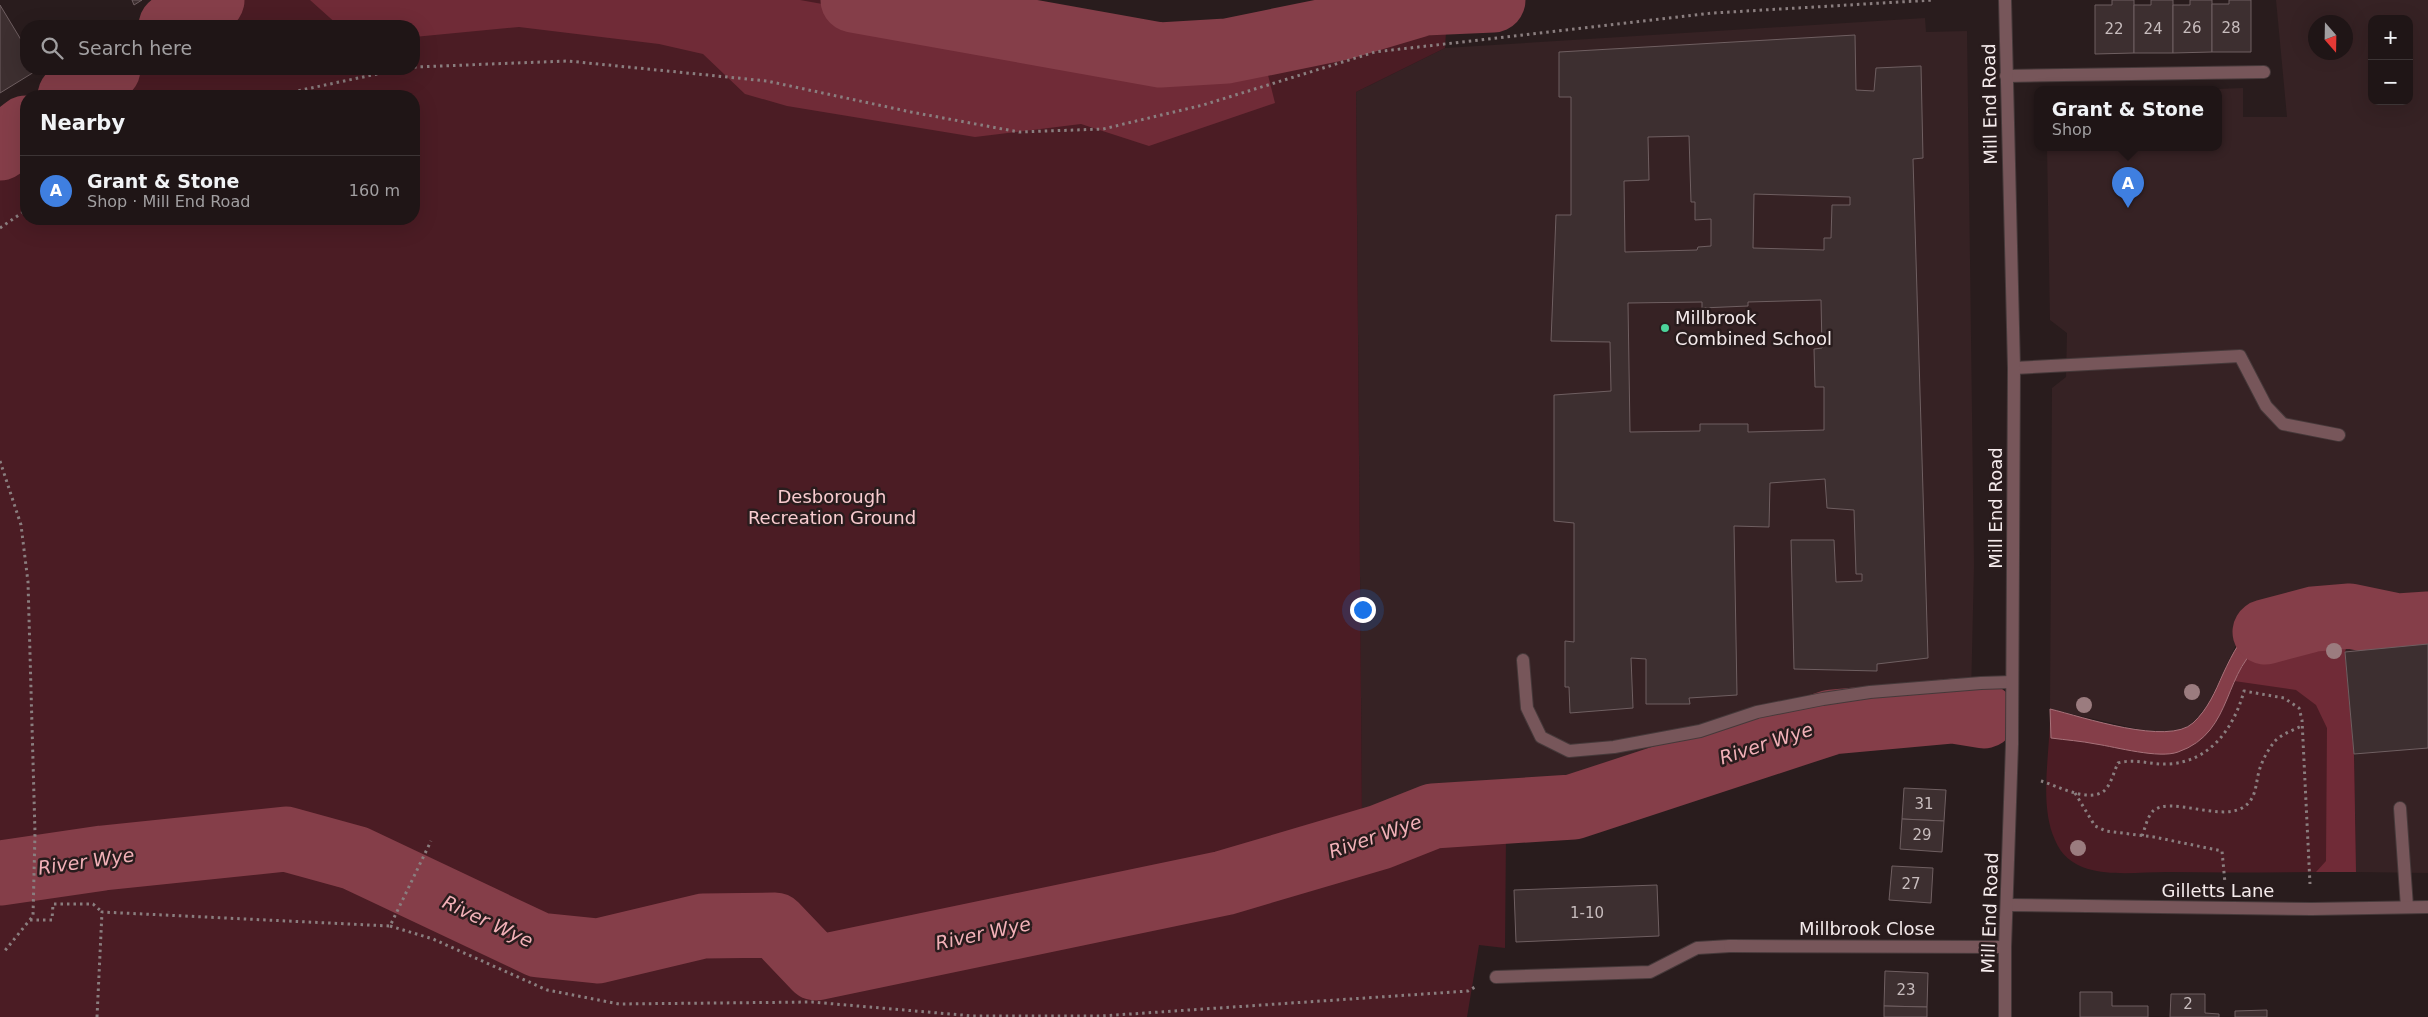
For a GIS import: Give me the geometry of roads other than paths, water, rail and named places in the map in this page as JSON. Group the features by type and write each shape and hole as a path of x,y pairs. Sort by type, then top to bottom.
{"street":[{"name":"Mill End Road","path":"2005,0 2014,368 2012,682 2005,1017"},
{"path":"2006,76 2264,72"},
{"path":"2014,368 2240,356 2266,406 2284,424 2339,435"},
{"path":"1523,660 1527,708 1541,737 1569,750 1614,747 1700,730 1756,712 1823,699 1870,692 1981,682 2012,682"},
{"path":"2400,808 2407,907"},
{"name":"Gilletts Lane","path":"2008,905 2312,909 2428,906"},
{"name":"Millbrook Close","path":"1496,977 1650,972 1697,948 1730,946 2005,948"}],"waterway":[{"path":"180,20 212,0"},
{"path":"853,0 1160,55 1227,51 1340,28 1424,3 1493,0"},
{"path":"78,90 100,75"},
{"path":"0,148 20,133"},
{"name":"River Wye","path":"2265,632 2314,619 2350,616 2398,626 2428,624"},
{"name":"River Wye","path":"0,873 103,858 286,839 355,858 539,945 598,951 703,926 775,925 816,968 1224,883 1380,837 1433,816 1573,807 1832,722 1953,711 1984,716"}],"place":[{"name":"Grant & Stone","path":"2128,208"},
{"name":"Millbrook Combined School","path":"1665,328"}],"park label":[{"name":"Desborough Recreation Ground","path":"832,507"}]}
